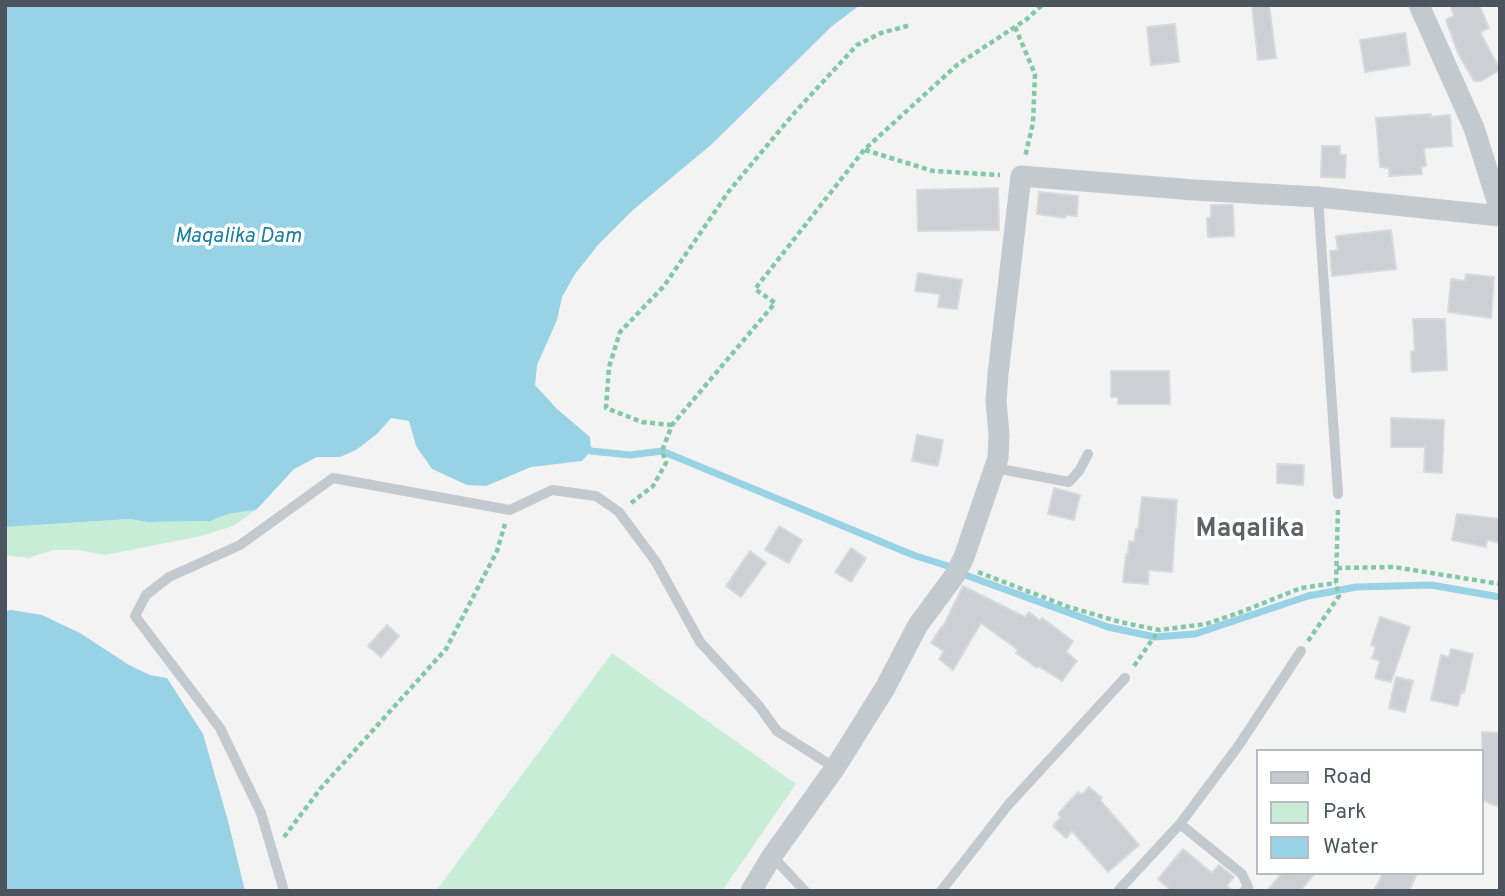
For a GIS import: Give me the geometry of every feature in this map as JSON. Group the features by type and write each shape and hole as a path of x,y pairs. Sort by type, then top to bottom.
{"street":[{"path":"1419,5 1474,128 1500,210"},
{"path":"751,891 772,856 835,768 885,688 918,625 960,565 999,458 996,401 998,374 1021,176 1318,197 1500,216"}],"lane":[{"path":"1318,197 1338,494"},
{"path":"995,468 1069,482 1088,454"},
{"path":"284,891 261,813 220,728 135,616 146,595 169,577 240,545 332,478 510,510 552,490 596,496 619,512 656,562 700,642 759,706 777,731 835,768"},
{"path":"1118,891 1180,824 1239,745 1301,651"},
{"path":"942,891 1009,804 1125,678"},
{"path":"1180,824 1242,874 1248,887 1244,891"},
{"path":"772,856 805,891"}],"path":[{"path":"619,512 653,485 666,463 662,451 672,425 775,303 755,289 864,150 957,65 1015,27 1042,5"},
{"path":"672,425 642,422 606,408 609,367 620,332 664,286 729,191 796,111 857,45 881,33 911,25"},
{"path":"864,150 933,171 1021,176 1033,122 1035,74 1015,27"},
{"path":"1301,651 1339,596 1336,583 1338,494"},
{"path":"271,847 284,836 321,788 446,649 497,551 510,510"},
{"path":"960,565 1069,607 1159,630 1206,624 1301,587 1336,583"},
{"path":"1337,568 1394,567 1500,584"},
{"path":"1125,678 1159,630"}],"green space":[{"path":"256,510 233,526 201,536 105,555 79,550 53,550 28,558 5,555 5,527 129,519 148,522 210,521 228,514"},
{"path":"612,653 796,784 722,891 436,891"}],"water":[{"name":"Maqalika Dam","path":"5,5 860,5 831,27 712,144 633,210 598,245 575,274 562,297 557,320 537,365 535,385 557,409 590,437 591,451 582,461 531,467 486,486 467,485 432,469 416,446 409,421 391,418 377,434 356,450 340,457 317,457 294,469 256,510 228,514 210,521 148,522 129,519 5,527"},
{"path":"5,611 42,615 80,633 129,665 150,675 167,678 203,734 245,891 5,891"}],"building":[{"path":"1252,5 1269,5 1276,58 1258,60"},
{"path":"1450,5 1479,5 1489,28 1480,32 1500,70 1481,81 1474,81 1458,53 1446,20 1454,16"},
{"path":"1175,24 1179,62 1151,65 1147,27"},
{"path":"1405,33 1410,65 1365,72 1360,40"},
{"path":"1431,114 1431,117 1450,115 1452,146 1424,148 1426,166 1421,167 1422,174 1389,176 1389,168 1380,167 1376,118"},
{"path":"1322,146 1340,146 1340,155 1346,155 1345,178 1321,177"},
{"path":"998,188 999,230 918,231 917,190"},
{"path":"1039,192 1078,196 1077,216 1066,215 1065,218 1037,214"},
{"path":"1211,205 1233,205 1234,236 1208,237 1207,218 1211,218"},
{"path":"1391,230 1396,269 1332,276 1330,251 1338,250 1336,236"},
{"path":"918,273 962,280 957,309 938,307 940,294 915,291"},
{"path":"1466,274 1494,277 1491,318 1448,312 1451,279 1465,281"},
{"path":"1413,319 1445,319 1447,370 1412,372 1411,352 1415,351"},
{"path":"1111,371 1169,371 1170,404 1118,404 1118,397 1111,397"},
{"path":"1391,418 1444,420 1442,473 1424,472 1425,447 1391,447"},
{"path":"917,435 943,440 938,466 912,461"},
{"path":"1277,464 1304,465 1303,485 1277,483"},
{"path":"1054,488 1080,495 1074,520 1048,514"},
{"path":"1142,497 1177,500 1172,572 1149,570 1148,584 1123,582 1126,554 1128,555 1129,541 1134,542 1138,529"},
{"path":"1457,514 1500,519 1500,543 1487,540 1486,547 1452,540"},
{"path":"779,526 802,540 789,563 765,550"},
{"path":"851,548 866,558 851,582 835,572"},
{"path":"750,551 766,563 741,597 726,586"},
{"path":"963,586 1025,617 1029,612 1040,621 1042,618 1073,641 1066,652 1077,661 1062,681 1016,653 1018,650 981,623 953,670 939,659 944,651 931,643 943,627"},
{"path":"1380,617 1410,627 1391,682 1375,678 1380,661 1372,658 1376,647 1371,645"},
{"path":"387,625 399,636 381,657 368,646"},
{"path":"1451,649 1473,654 1464,693 1461,692 1458,706 1431,700 1441,655 1449,657"},
{"path":"1396,677 1413,681 1405,712 1389,708"},
{"path":"1482,732 1500,733 1500,807 1484,801"},
{"path":"1089,787 1102,798 1100,800 1139,845 1108,872 1072,831 1066,838 1053,826 1061,817 1058,814 1078,792 1082,795"},
{"path":"1183,849 1212,873 1219,865 1234,877 1227,886 1233,891 1172,891 1158,879"},
{"path":"1280,875 1313,875 1300,891 1267,891"},
{"path":"1382,875 1416,875 1409,891 1374,891"}],"waterway":[{"path":"583,447 591,451 630,455 662,451 913,555 951,567"},
{"path":"968,576 1108,627 1155,637 1195,634 1308,596 1356,587 1431,585 1500,597"}],"district":[{"name":"Maqalika","path":"1250,531"}]}
